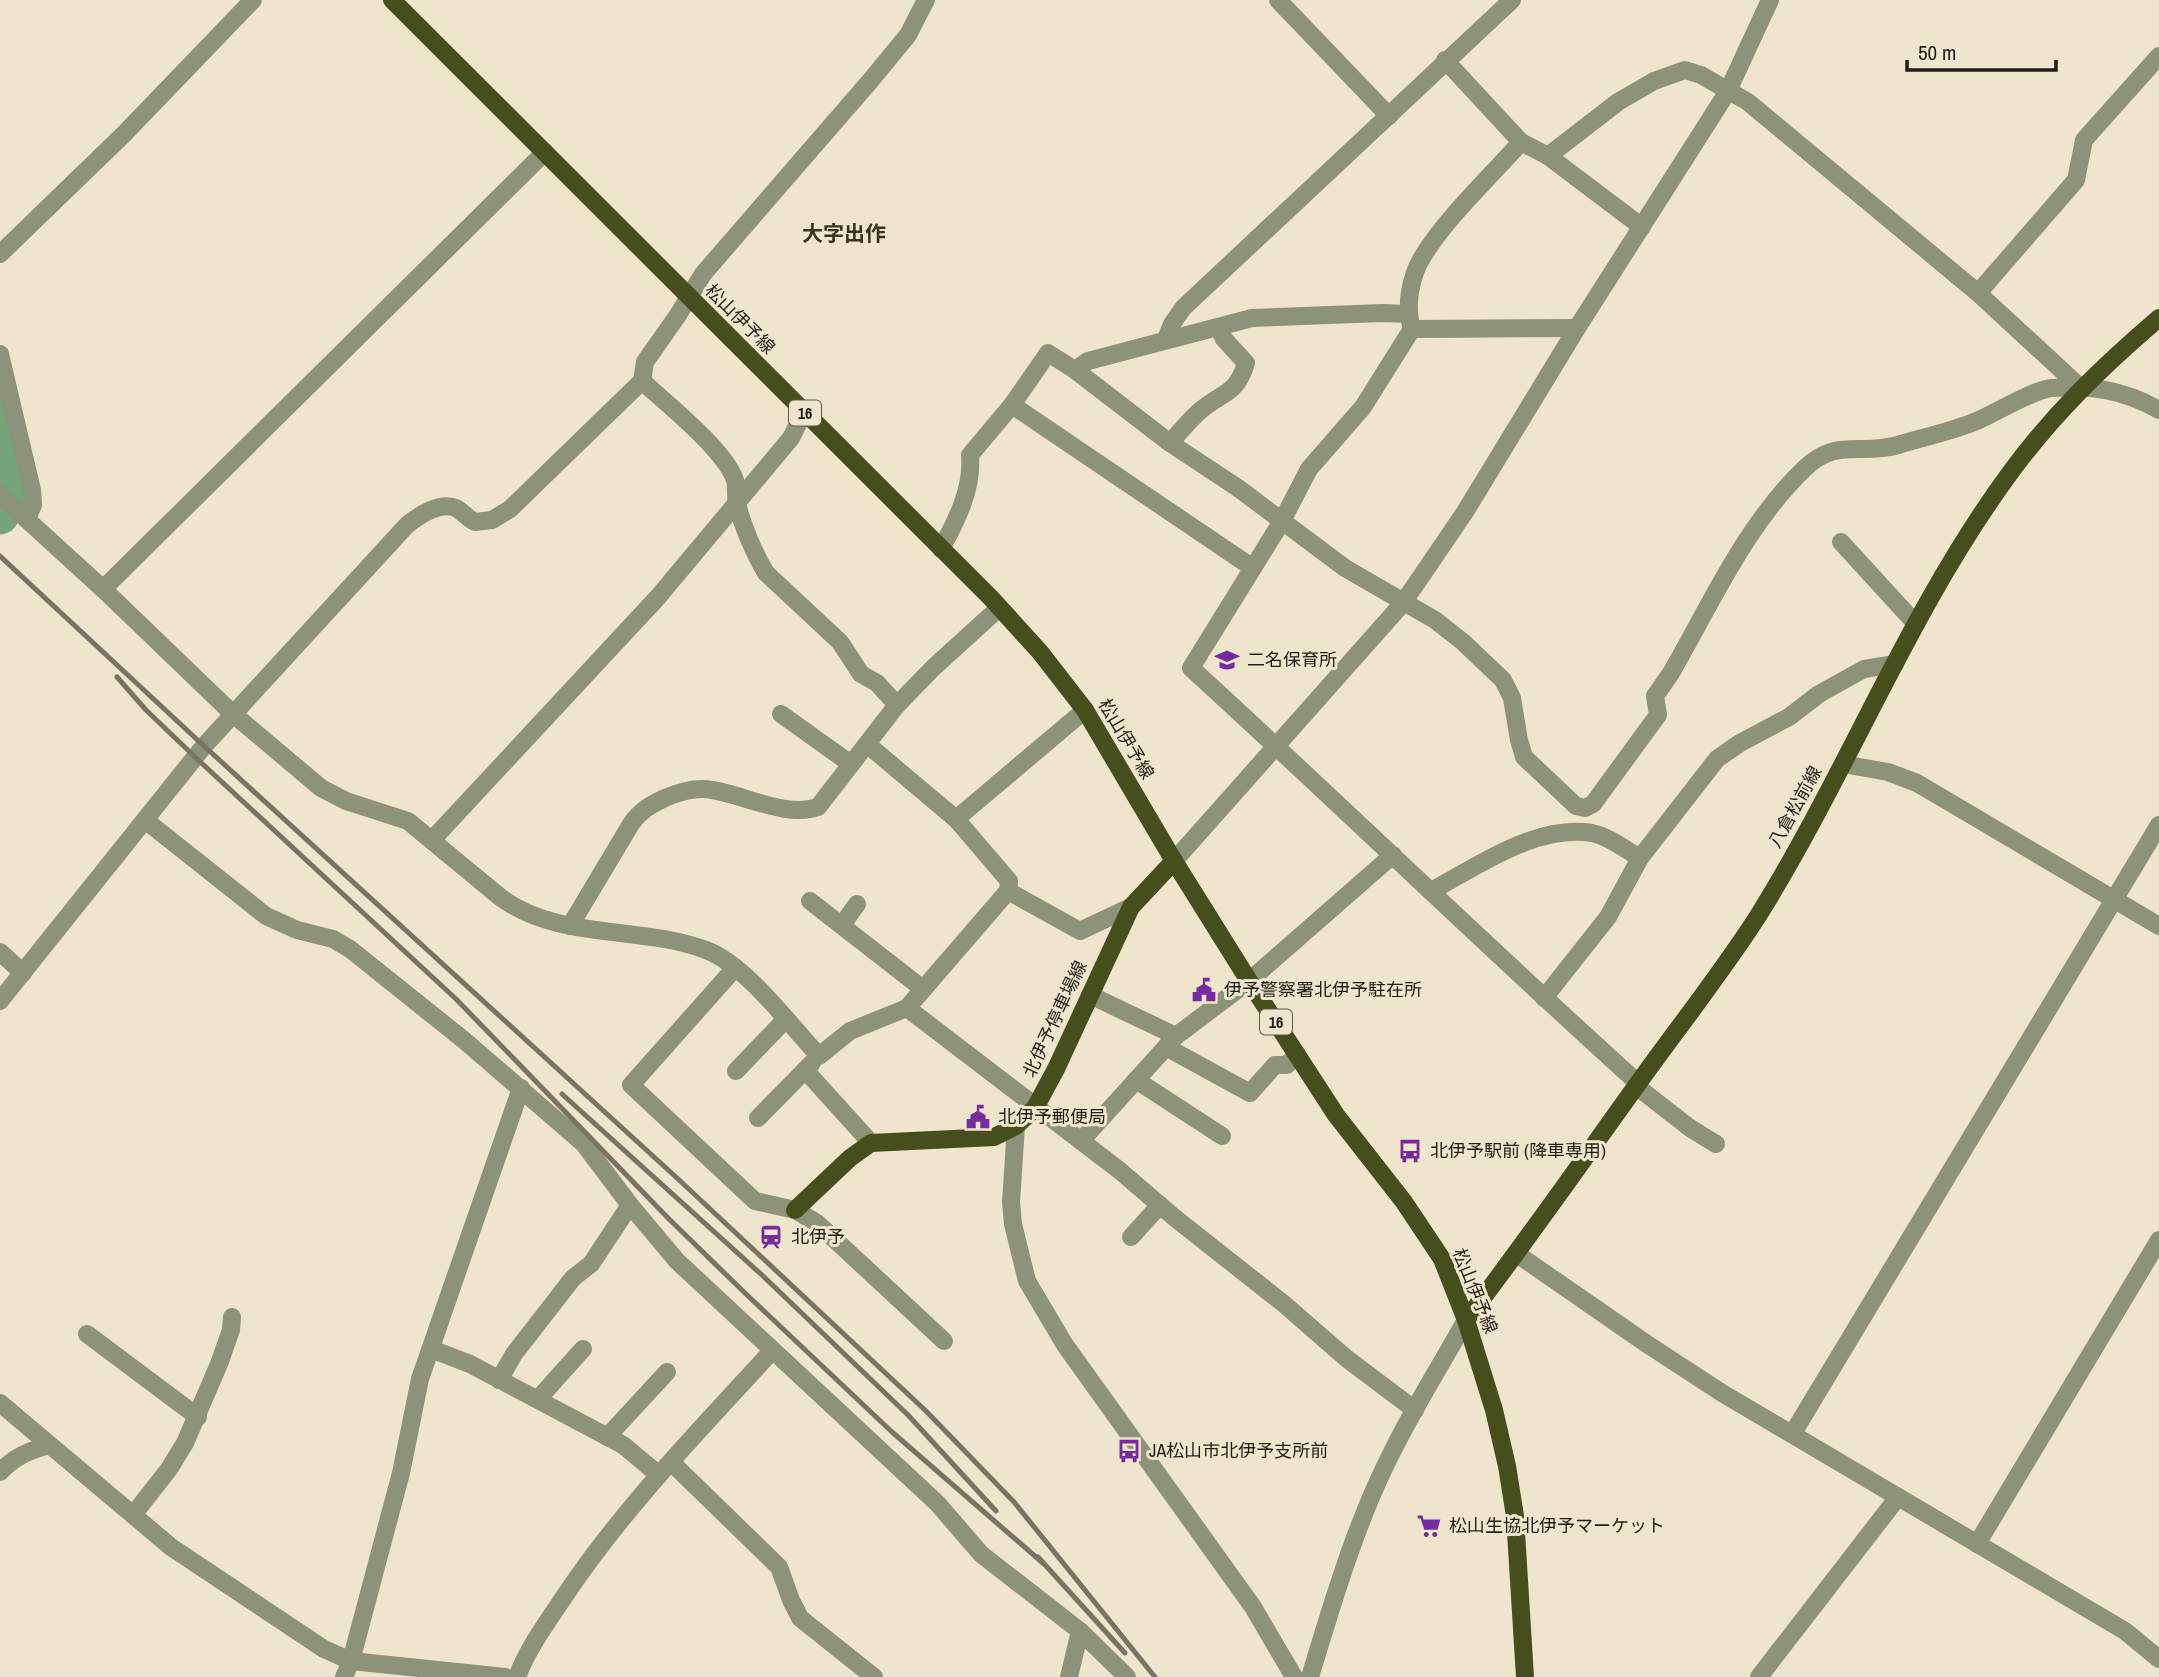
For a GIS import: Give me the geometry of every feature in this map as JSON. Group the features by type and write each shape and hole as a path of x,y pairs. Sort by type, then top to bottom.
{"main road":[{"name":"松山伊予線","path":"392,0 999,608 1040,652 1085,710 1174,861 1336,1115 1404,1202 1442,1259 1466,1320 1494,1410 1515,1516 1525,1677"},
{"name":"八倉松前線","path":"1466,1320 1517,1254 1758,917 1843,764 1916,624 1957,553 2010,472 2081,388 2159,318"},
{"name":"北伊予停車場線","path":"871,1143 994,1136 1016,1126 1035,1108 1056,1069 1131,907 1174,861"},
{"path":"795,1210 850,1158 871,1143"}],"street":[{"path":"0,254 124,134 253,0"},
{"path":"0,1000 232,713 407,526 417,517 444,506 475,522 492,520 510,509 642,381 645,362 702,274 908,35 926,0"},
{"path":"1278,0 1389,116"},
{"path":"1166,339 1183,308 1512,0"},
{"path":"1174,861 1403,603 1465,512 1577,328 1728,91 1770,0"},
{"path":"1978,293 2076,180 2084,140 2159,56"},
{"path":"1445,60 1521,142 1548,156 1642,227"},
{"path":"1548,156 1618,102 1654,81 1685,70 1701,75 1748,102 1978,293 2081,388"},
{"path":"1521,142 1450,221 1421,258 1409,296 1410,322 1363,407 1309,469 1282,521 1191,668 1637,1084 1690,1128 1716,1144"},
{"path":"103,589 545,152"},
{"path":"1075,370 1088,362 1166,339 1252,318 1382,313 1410,322 1577,328"},
{"path":"1170,443 1201,410 1234,388 1242,377 1246,363 1224,339 1219,328"},
{"path":"941,549 959,518 971,469 970,454 1013,405 1048,353 1345,568 1435,620 1454,635 1503,680 1512,698 1524,757 1576,806 1585,808 1593,804 1658,715 1655,696 1671,673 1752,531 1804,468 1825,453 1844,448 1886,449 1976,421 2048,388 2115,390 2140,399 2159,410"},
{"path":"0,354 32,490 33,505 12,506"},
{"path":"642,381 704,439 728,466 735,482 737,502 759,562 766,573 839,642 861,674 877,683 897,705"},
{"path":"1013,405 1253,568"},
{"path":"432,840 659,597 791,438 804,412"},
{"path":"12,506 232,713 321,788 345,801 408,821 516,908 570,926 708,950 735,968 819,1056"},
{"path":"1841,542 1916,624"},
{"path":"570,926 631,824 640,811 653,803 692,790 710,789 791,810 806,811 818,807 897,705 999,608"},
{"path":"1544,998 1608,917 1640,858 1717,759 1740,743 1789,717 1819,694 1864,669 1895,664"},
{"path":"956,819 1085,710"},
{"path":"781,713 851,764"},
{"path":"758,1118 819,1056 850,1031 907,1008 1008,891 1009,881 956,819 868,745"},
{"path":"1843,764 1888,772 1917,783 2159,926"},
{"path":"1585,808 1595,833"},
{"path":"145,820 266,916 297,930 333,939 351,949 521,1088 584,1144 677,1261 771,1352 938,1504 981,1555 1080,1631 1127,1677"},
{"path":"1793,1433 2159,825"},
{"path":"1431,891 1536,838 1571,832 1595,833 1640,858"},
{"path":"1081,1141 1171,1041 1249,981 1393,855"},
{"path":"1008,891 1080,931 1131,907"},
{"path":"810,901 923,989"},
{"path":"842,925 857,904"},
{"path":"0,952 23,973"},
{"path":"735,968 631,1085 755,1201 795,1210 817,1223 944,1341"},
{"path":"1090,995 1171,1041 1250,1093 1275,1065 1287,1065 1297,1054"},
{"path":"907,1008 1081,1141 1284,1304 1346,1359 1415,1410"},
{"path":"736,1071 785,1020"},
{"path":"805,1070 871,1143"},
{"path":"1136,1080 1222,1136"},
{"path":"347,1669 401,1473 413,1405 521,1088"},
{"path":"1016,1126 1011,1202 1013,1224 1027,1281 1065,1345 1253,1606 1294,1677"},
{"path":"499,1380 514,1354 573,1278 591,1265 630,1205"},
{"path":"1131,1237 1160,1205"},
{"path":"1977,1544 2159,1240"},
{"path":"1517,1254 1722,1393 2125,1631 2159,1659"},
{"path":"133,1515 169,1469 198,1417 231,1330 232,1317"},
{"path":"1310,1677 1345,1566 1369,1503 1392,1452 1466,1320"},
{"path":"87,1334 198,1417"},
{"path":"430,1349 470,1364 665,1469 779,1567 800,1618 874,1677"},
{"path":"538,1399 583,1349"},
{"path":"517,1677 531,1646 582,1569 620,1519 771,1352"},
{"path":"607,1437 667,1373"},
{"path":"0,1403 172,1547 347,1669 505,1677"},
{"path":"0,1472 12,1459 49,1445"},
{"path":"1759,1677 1898,1497"},
{"path":"1069,1677 1080,1631"}],"waterway":[{"path":"0,410 17,478 16,494 0,516"}],"railway":[{"path":"0,556 677,1178 926,1411 1014,1502 1155,1677"},
{"path":"117,677 146,710 195,757 456,999 669,1219 747,1295 892,1432 1044,1564"},
{"path":"562,1094 763,1276 908,1415 996,1511"},
{"path":"1038,1557 1125,1653"}],"place":[{"name":"二名保育所","path":"1227,660"},
{"name":"伊予警察署北伊予駐在所","path":"1204,990"},
{"name":"北伊予郵便局","path":"978,1117"},
{"name":"北伊予駅前 (降車専用)","path":"1410,1151"},
{"name":"北伊予","path":"771,1237"},
{"name":"JA松山市北伊予支所前","path":"1129,1451"},
{"name":"松山生協北伊予マーケット","path":"1429,1526"}],"district":[{"name":"大字出作","path":"844,234"}]}
